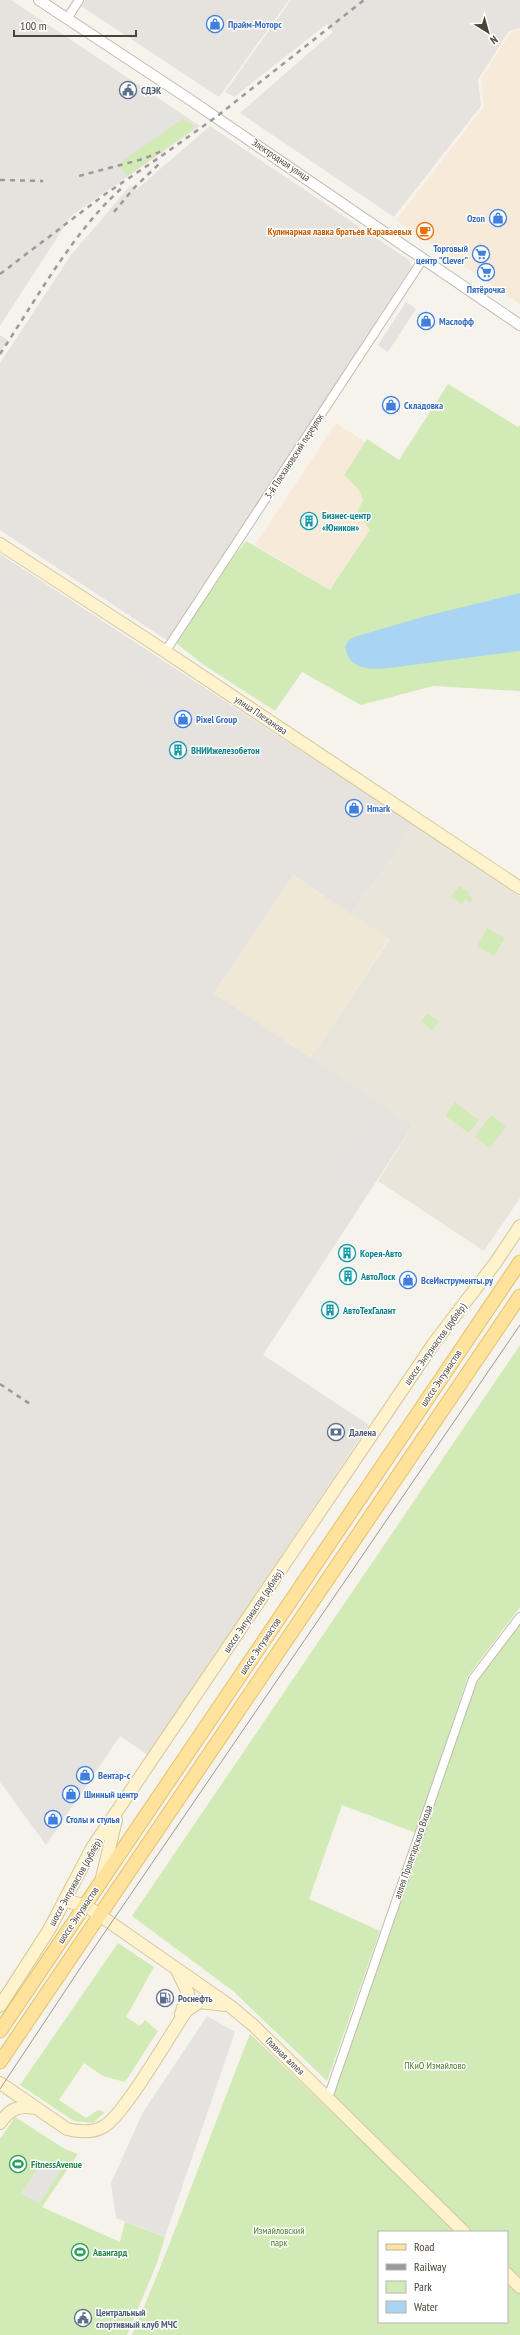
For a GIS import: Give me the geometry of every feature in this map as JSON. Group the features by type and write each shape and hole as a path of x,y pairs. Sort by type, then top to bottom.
{"main road":[{"name":"улица Плеханова","path":"0,544 520,888"},
{"name":"шоссе Энтузиастов (дублёр)","path":"0,2006 65,1901 92,1848 434,1343 496,1262 520,1226"},
{"name":"шоссе Энтузиастов","path":"0,2031 520,1262"},
{"name":"шоссе Энтузиастов","path":"0,2062 520,1296"},
{"path":"102,1879 112,1831 122,1804"},
{"path":"65,1901 85,1905"},
{"name":"Главная аллея","path":"85,1905 177,1968 230,2006 253,2025 463,2231"},
{"path":"171,2032 185,2006 188,1993 177,1968"},
{"path":"0,2083 68,2129 78,2132 103,2127 132,2093 186,2010 194,2005 206,2002 230,2006"},
{"path":"0,2123 6,2115 17,2107 36,2108"},
{"path":"508,2275 520,2287"}],"street":[{"name":"Электродная улица","path":"38,0 189,99 520,325"},
{"path":"67,19 79,0"},
{"name":"3-й Плехановский переулок","path":"165,652 423,259"},
{"name":"аллея Пролетарского Входа","path":"328,2098 473,1679 520,1617"}],"shaded area":[{"path":"0,0 11,0 200,126 71,216 0,326"},
{"path":"85,0 289,0 219,97 81,6"},
{"path":"291,0 520,0 520,28 508,32 478,80 481,106 394,217 240,113 333,32 327,24 234,97 225,92"},
{"path":"520,29 520,304 396,220 484,106 481,79 510,33"},
{"path":"153,100 182,119 118,164 127,176 78,211"},
{"path":"210,126 409,260 412,266 168,641 0,530 0,363 71,255 130,186 136,190"},
{"path":"406,302 416,309 388,352 378,345"},
{"path":"0,335 8,340 0,352"},
{"path":"336,423 365,442 344,475 359,490 363,500 357,512 371,530 330,590 255,545"},
{"path":"0,554 413,824 393,857 350,914 293,875 214,993 413,1125 263,1355 369,1425 148,1755 120,1736 46,1845 0,1782"},
{"path":"0,567 35,591 22,610 0,595"},
{"path":"138,651 177,676 166,693 128,668"},
{"path":"413,824 520,897 520,1198 484,1251 378,1181 413,1125 310,1058 389,940 350,914 393,857"},
{"path":"292,875 389,939 310,1058 214,993"},
{"path":"375,1113 405,1132 362,1197 332,1177"},
{"path":"207,2016 235,2032 165,2237 116,2218 111,2183 143,2112"},
{"path":"44,2159 61,2170 39,2204 21,2193"}],"green space":[{"path":"182,119 196,127 127,176 118,164"},
{"path":"448,384 518,427 520,425 520,691 433,686 361,705 302,672 275,711 201,663 175,642 211,586 246,541 330,590 370,530 357,512 363,500 359,490 344,475 367,439 399,460"},
{"path":"459,886 473,898 470,903 465,899 462,904 451,897"},
{"path":"487,928 505,938 494,956 477,946"},
{"path":"428,1013 439,1022 432,1030 421,1021"},
{"path":"455,1102 479,1120 469,1133 445,1116"},
{"path":"491,1115 506,1126 490,1148 475,1137"},
{"path":"520,1345 520,1607 468,1676 416,1833 342,1805 309,1899 380,1931 327,2081 233,1991 132,1916"},
{"name":"Измайловский парк","path":"520,1622 520,2335 132,2335 163,2260 250,2034 329,2109 476,1681"},
{"path":"118,1943 154,1967 126,2017 140,2026 145,2020 158,2031 125,2082 103,2076 84,2063 59,2100 86,2118 98,2110 105,2112 93,2123 74,2121 20,2085"},
{"name":"Авангард","path":"15,2117 65,2149 78,2154 42,2207 120,2242 125,2222 165,2237 157,2263 127,2335 0,2335 0,2139"}],"water":[{"path":"520,593 520,651 381,669 358,666 347,654 345,647 348,641 354,637 426,616"}],"tram line":[{"path":"0,2089 79,1970 520,1325"}],"railway":[{"path":"0,274 104,195 216,117 364,0"},
{"path":"79,176 143,159 162,151"},
{"path":"114,212 134,188 161,162"},
{"path":"0,180 43,181"},
{"path":"0,354 72,244 105,204 123,187"},
{"path":"0,1384 33,1406"}],"place":[{"name":"Прайм-Моторс","path":"215,24"},
{"name":"СДЭК","path":"128,90"},
{"name":"Ozon","path":"498,218"},
{"name":"Кулинарная лавка братьев Караваевых","path":"425,231"},
{"name":"Торговый центр \"Clever\"","path":"481,254"},
{"name":"Пятёрочка","path":"486,272"},
{"name":"Маслофф","path":"426,321"},
{"name":"Складовка","path":"391,405"},
{"name":"Бизнес-центр «Юникон»","path":"309,521"},
{"name":"Pixel Group","path":"183,719"},
{"name":"ВНИИжелезобетон","path":"178,750"},
{"name":"Hmark","path":"354,808"},
{"name":"Корея-Авто","path":"347,1253"},
{"name":"АвтоЛоск","path":"348,1276"},
{"name":"ВсеИнструменты.ру","path":"408,1280"},
{"name":"АвтоТехГалант","path":"330,1310"},
{"name":"Далена","path":"336,1432"},
{"name":"Вентар-с","path":"85,1775"},
{"name":"Шинный центр","path":"71,1794"},
{"name":"Столы и стулья","path":"53,1819"},
{"name":"Роснефть","path":"165,1998"},
{"name":"FitnessAvenue","path":"18,2164"},
{"name":"Авангард","path":"80,2252"},
{"name":"Центральный спортивный клуб МЧС","path":"83,2318"}],"park label":[{"name":"ПКиО Измайлово","path":"435,2065"}]}
